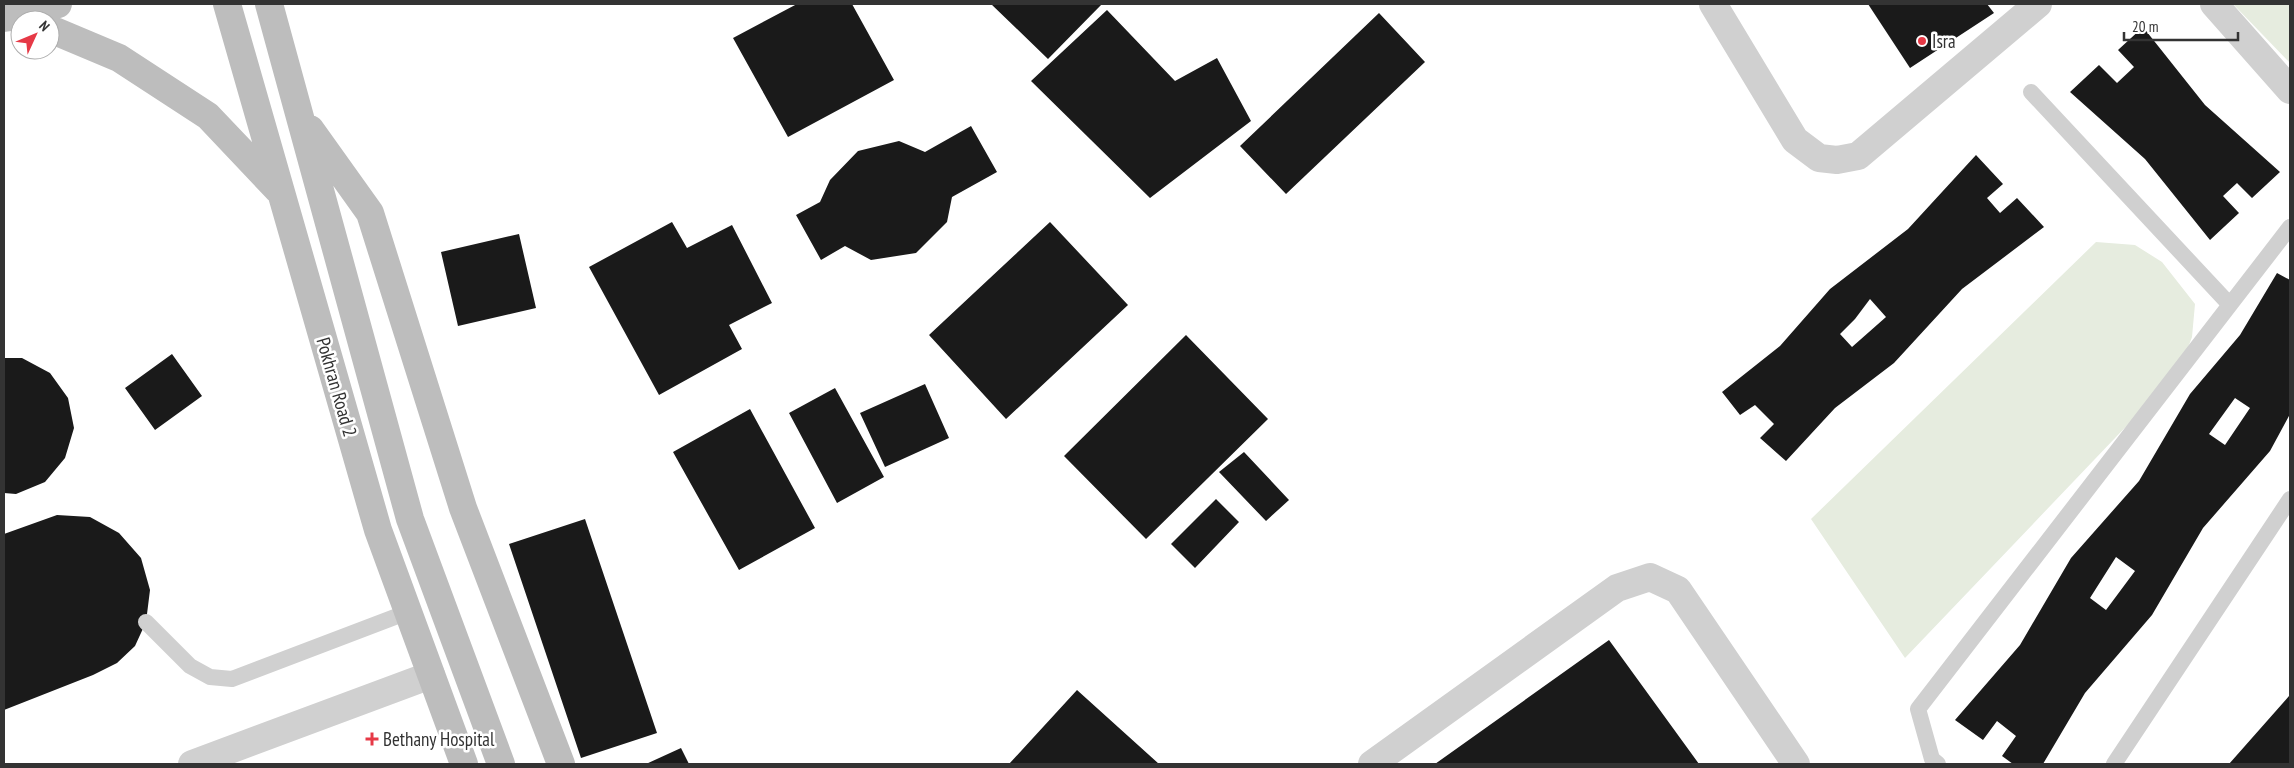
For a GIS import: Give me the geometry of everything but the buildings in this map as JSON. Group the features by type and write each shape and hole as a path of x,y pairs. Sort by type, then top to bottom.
{"main road":[{"path":"40,10 58,4"},
{"name":"Pokhran Road 2","path":"228,4 378,530 464,764"},
{"name":"Pokhran Road 2","path":"269,4 410,518 501,764"},
{"path":"60,33 119,58 208,116 281,193"},
{"path":"300,116 370,213 463,508 561,764"}],"street":[{"path":"1713,4 1795,140 1819,158 1837,160 1858,156 2038,4"},
{"path":"2214,4 2290,90"},
{"path":"1372,764 1618,588 1650,578 1678,590 1796,764"},
{"path":"192,764 431,675"}],"lane":[{"path":"2031,92 2230,305"},
{"path":"1938,764 1932,759 1918,709 2230,305 2287,238"},
{"path":"2114,764 2290,499"},
{"path":"146,622 190,666 210,677 232,678 408,612"}],"shaded area":[{"path":"2233,4 2290,4 2290,63"},
{"path":"2096,242 2135,245 2162,262 2195,304 2192,337 2179,371 1905,658 1811,519"}],"place":[{"name":"Isra","path":"1922,41"},
{"name":"Bethany Hospital","path":"372,739"}]}
